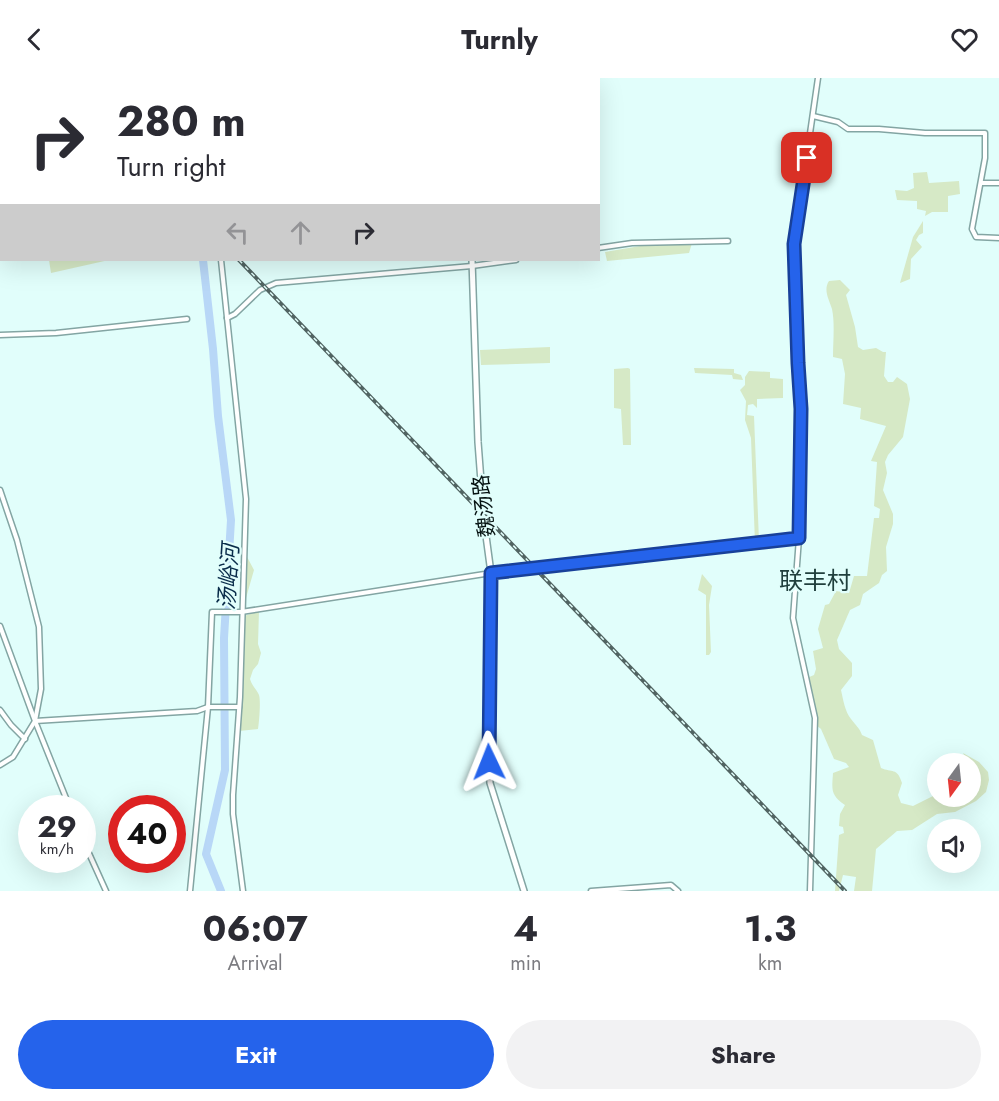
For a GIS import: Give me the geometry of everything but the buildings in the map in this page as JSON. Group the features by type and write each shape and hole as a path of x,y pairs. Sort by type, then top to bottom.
{"street":[{"path":"810,891 815,718 793,618 799,538 801,409 794,244 818,78"},
{"path":"813,116 838,122 848,129 985,133 985,158 972,229 976,237 999,238"},
{"path":"981,183 999,183"},
{"path":"600,248 632,243 728,242"},
{"path":"221,261 246,499 239,612 239,707 233,814 243,891"},
{"path":"227,318 242,308 260,290 276,283 501,261"},
{"name":"魏汤路","path":"472,263 478,442 484,521 491,573 488,742 490,783 524,891"},
{"path":"0,335 56,333 187,319"},
{"path":"0,490 17,540 39,627 41,689 35,722 13,757 0,765"},
{"path":"190,891 208,707 212,612 239,612 491,573 799,538"},
{"path":"0,626 65,795"},
{"path":"35,722 197,711 208,707 239,707"},
{"path":"0,710 10,725 25,739"},
{"path":"96,869 106,891"},
{"path":"591,891 671,885 678,891"}],"green space":[{"path":"927,172 929,183 959,181 960,194 948,196 948,212 932,212 925,216 926,211 917,209 917,201 897,200 895,190 907,191 914,188 913,173"},
{"path":"923,221 923,233 916,240 922,247 911,259 910,279 900,283 913,237"},
{"path":"692,243 689,253 607,261 605,252 646,245"},
{"path":"49,261 105,261 51,273"},
{"path":"840,280 850,290 846,295 858,347 863,350 876,348 886,352 884,376 888,382 893,382 897,377 907,384 910,399 903,437 885,462 887,473 883,490 893,514 893,524 886,547 887,571 882,575 879,583 863,594 860,605 850,610 837,640 839,649 852,663 852,676 841,690 844,705 862,735 873,740 881,768 896,773 900,778 902,783 898,795 901,803 913,806 927,799 927,807 965,807 955,812 937,814 912,830 897,831 876,849 872,891 854,891 856,877 843,875 839,891 835,891 839,835 844,833 843,827 839,826 840,814 845,805 834,795 833,773 849,767 846,763 834,759 821,729 816,725 807,678 814,675 816,669 813,651 823,648 818,629 825,605 829,604 836,591 849,593 854,576 867,576 874,518 879,518 880,509 874,506 877,462 871,461 886,426 860,419 861,408 843,404 845,374 842,359 833,357 834,326 827,291 829,281"},
{"path":"550,347 550,363 481,365 480,350"},
{"path":"694,368 734,369 734,373 741,375 743,380 733,379 732,375 695,373"},
{"path":"614,369 630,369 631,445 623,445 621,409 614,408"},
{"path":"749,371 770,372 770,378 783,379 783,398 757,399 757,408 753,404 748,405 747,415 754,416 759,541 755,543 751,438 745,420 746,401 740,390 745,385 745,377"},
{"path":"246,556 254,570 244,605"},
{"path":"702,574 712,586 709,605 711,652 709,655 706,655 706,595 698,590"},
{"path":"259,611 258,644 261,653 250,679 260,698 258,729 239,731 244,616"},
{"path":"981,764 988,772 986,792 981,796"}],"waterway":[{"name":"汤峪河","path":"203,261 231,520 224,638 225,770 206,854 221,891"}],"railway":[{"path":"240,261 845,891"}],"district":[{"name":"联丰村","path":"815,581"}],"route":[{"path":"489,762 491,573 799,538 801,409 794,244 807,158"}]}
